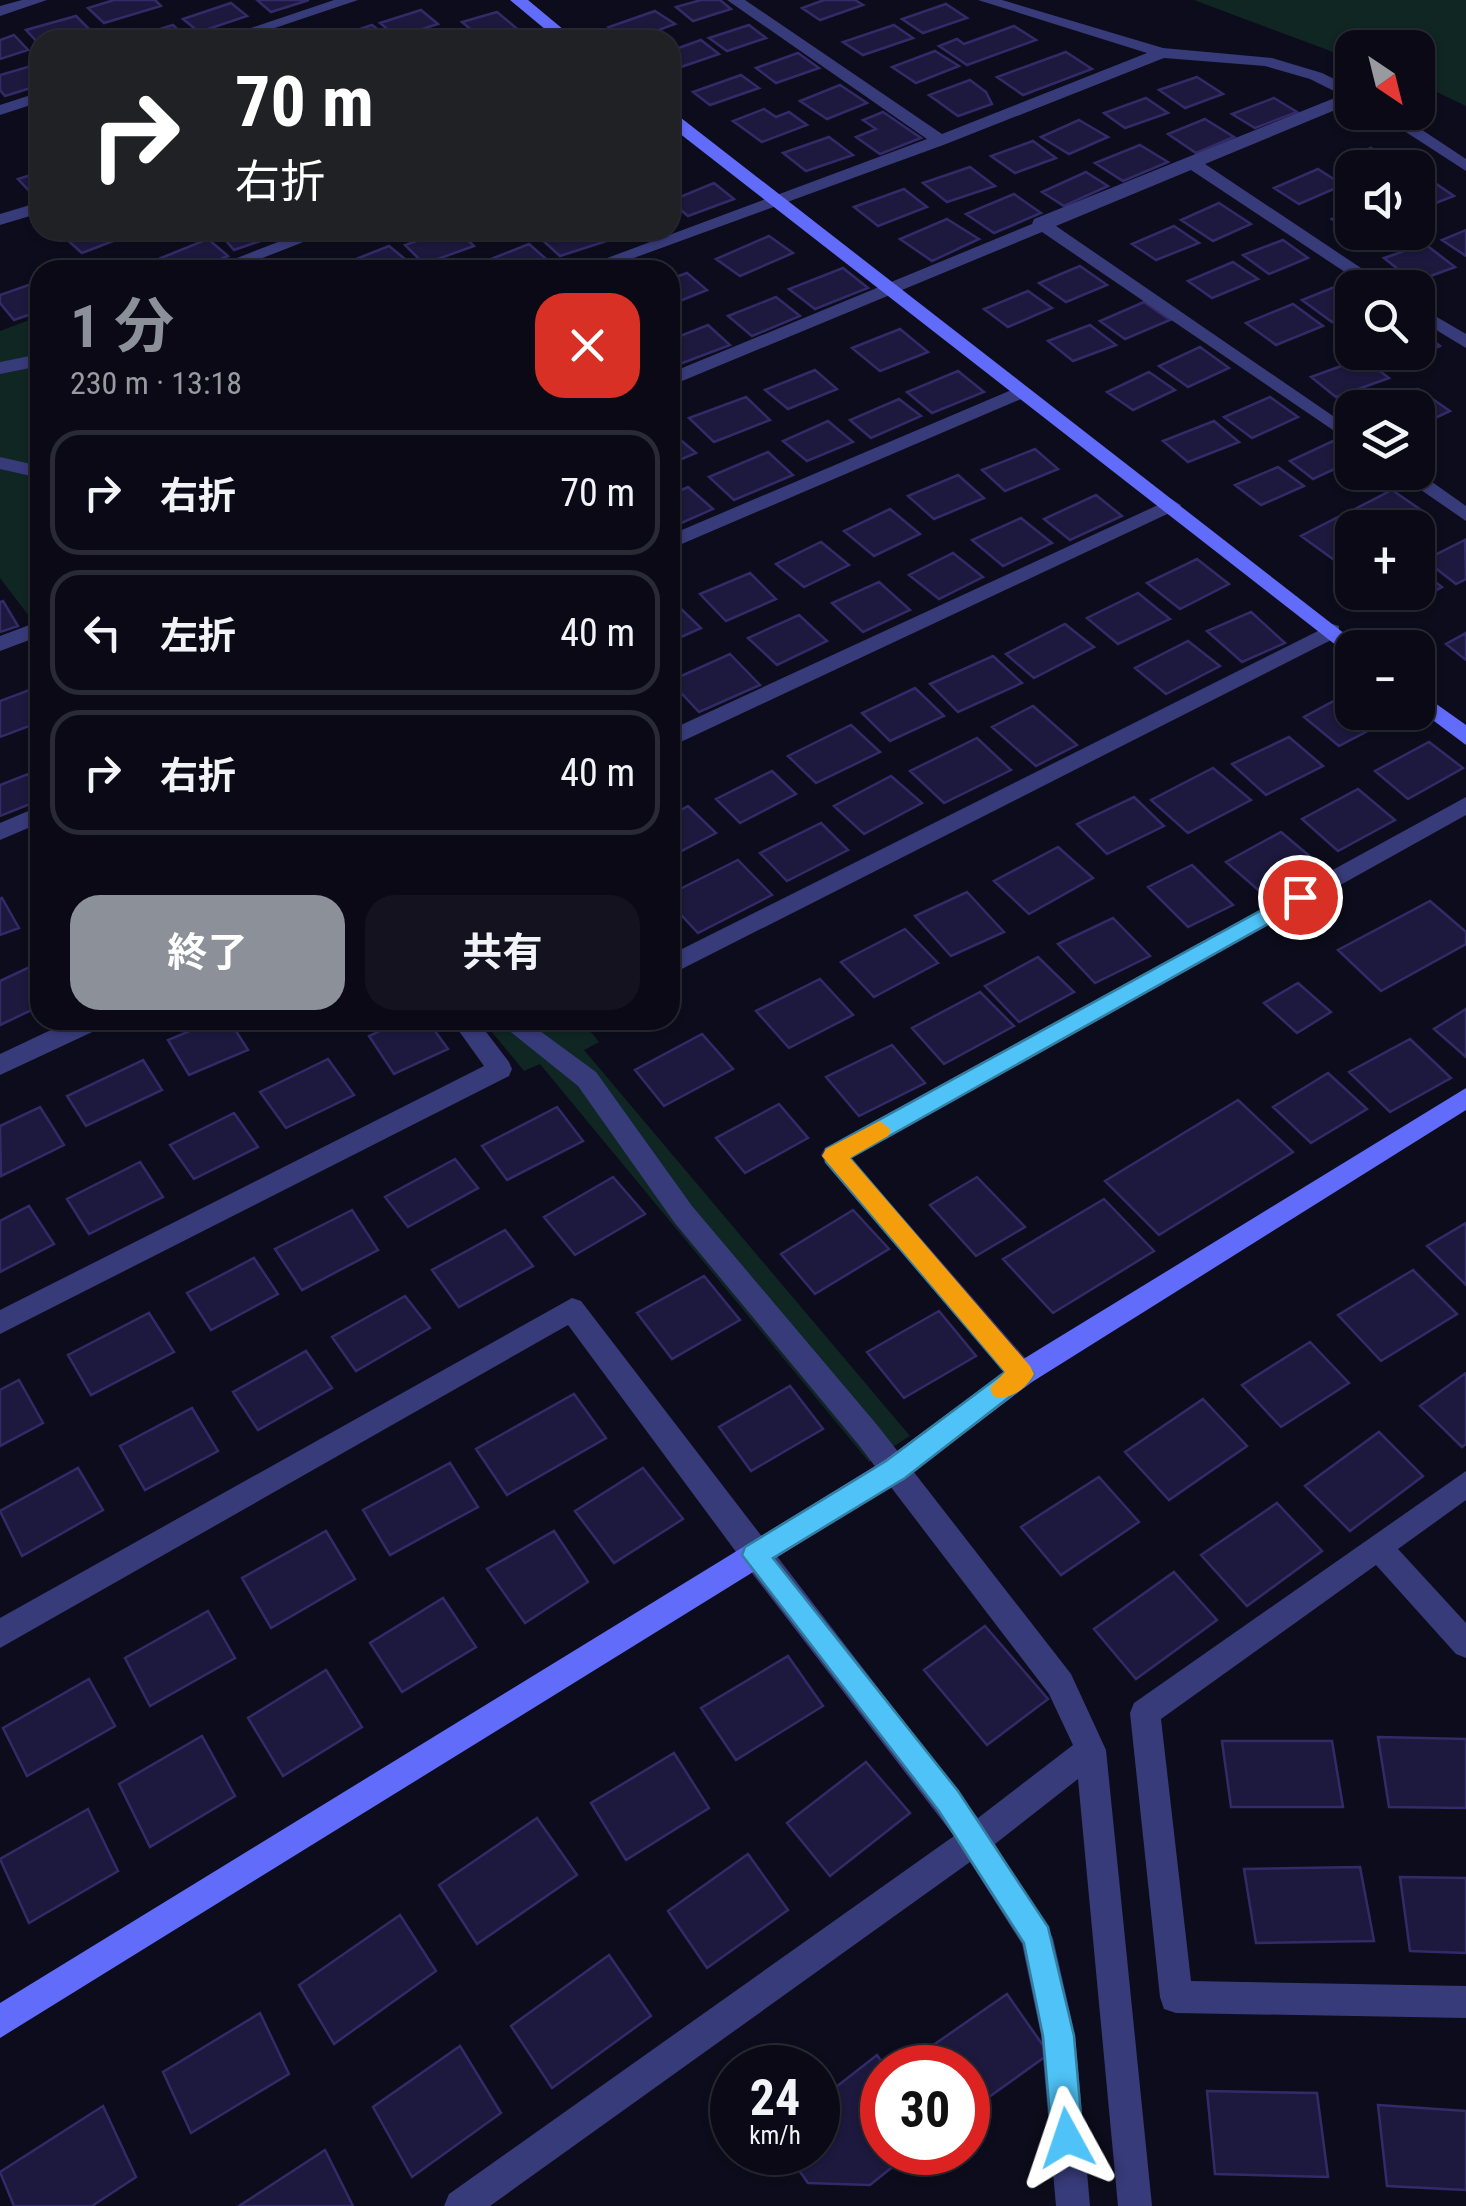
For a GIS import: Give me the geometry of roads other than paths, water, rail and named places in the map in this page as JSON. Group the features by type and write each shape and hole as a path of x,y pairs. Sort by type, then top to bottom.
{"street":[{"path":"0,11 38,0"},
{"path":"255,30 350,0"},
{"path":"518,0 550,30"},
{"path":"735,0 940,140"},
{"path":"986,0 1162,53 1266,61 1316,76 1335,87"},
{"path":"680,235 1162,53"},
{"path":"0,110 30,100"},
{"path":"680,376 1335,103"},
{"path":"680,126 1335,633"},
{"path":"1411,130 1466,166"},
{"path":"1191,162 1355,270"},
{"path":"0,220 30,210"},
{"path":"1040,223 1335,425"},
{"path":"242,260 298,240"},
{"path":"612,260 667,240"},
{"path":"1435,321 1466,342"},
{"path":"0,368 30,362"},
{"path":"680,539 1021,392"},
{"path":"0,463 30,470"},
{"path":"1430,490 1466,515"},
{"path":"680,734 1171,504"},
{"path":"680,961 1332,631"},
{"path":"0,644 30,632"},
{"path":"1435,711 1466,736"},
{"path":"1022,1374 834,1156 1466,805"},
{"path":"0,832 30,818"},
{"path":"0,1064 73,1030"},
{"path":"0,1323 500,1069 471,1030"},
{"path":"521,1030 587,1079 645,1154 683,1214 896,1470 1060,1684 1091,1750 1135,2206"},
{"path":"0,2022 896,1470 1022,1374 1466,1098"},
{"path":"0,1634 572,1309 755,1555 948,1801 1037,1938 1058,2036 1073,2206"},
{"path":"1466,1484 1145,1714 1176,1996 1466,2002"},
{"path":"1378,1547 1466,1644"},
{"path":"462,2206 972,1842 1091,1750"}]}
